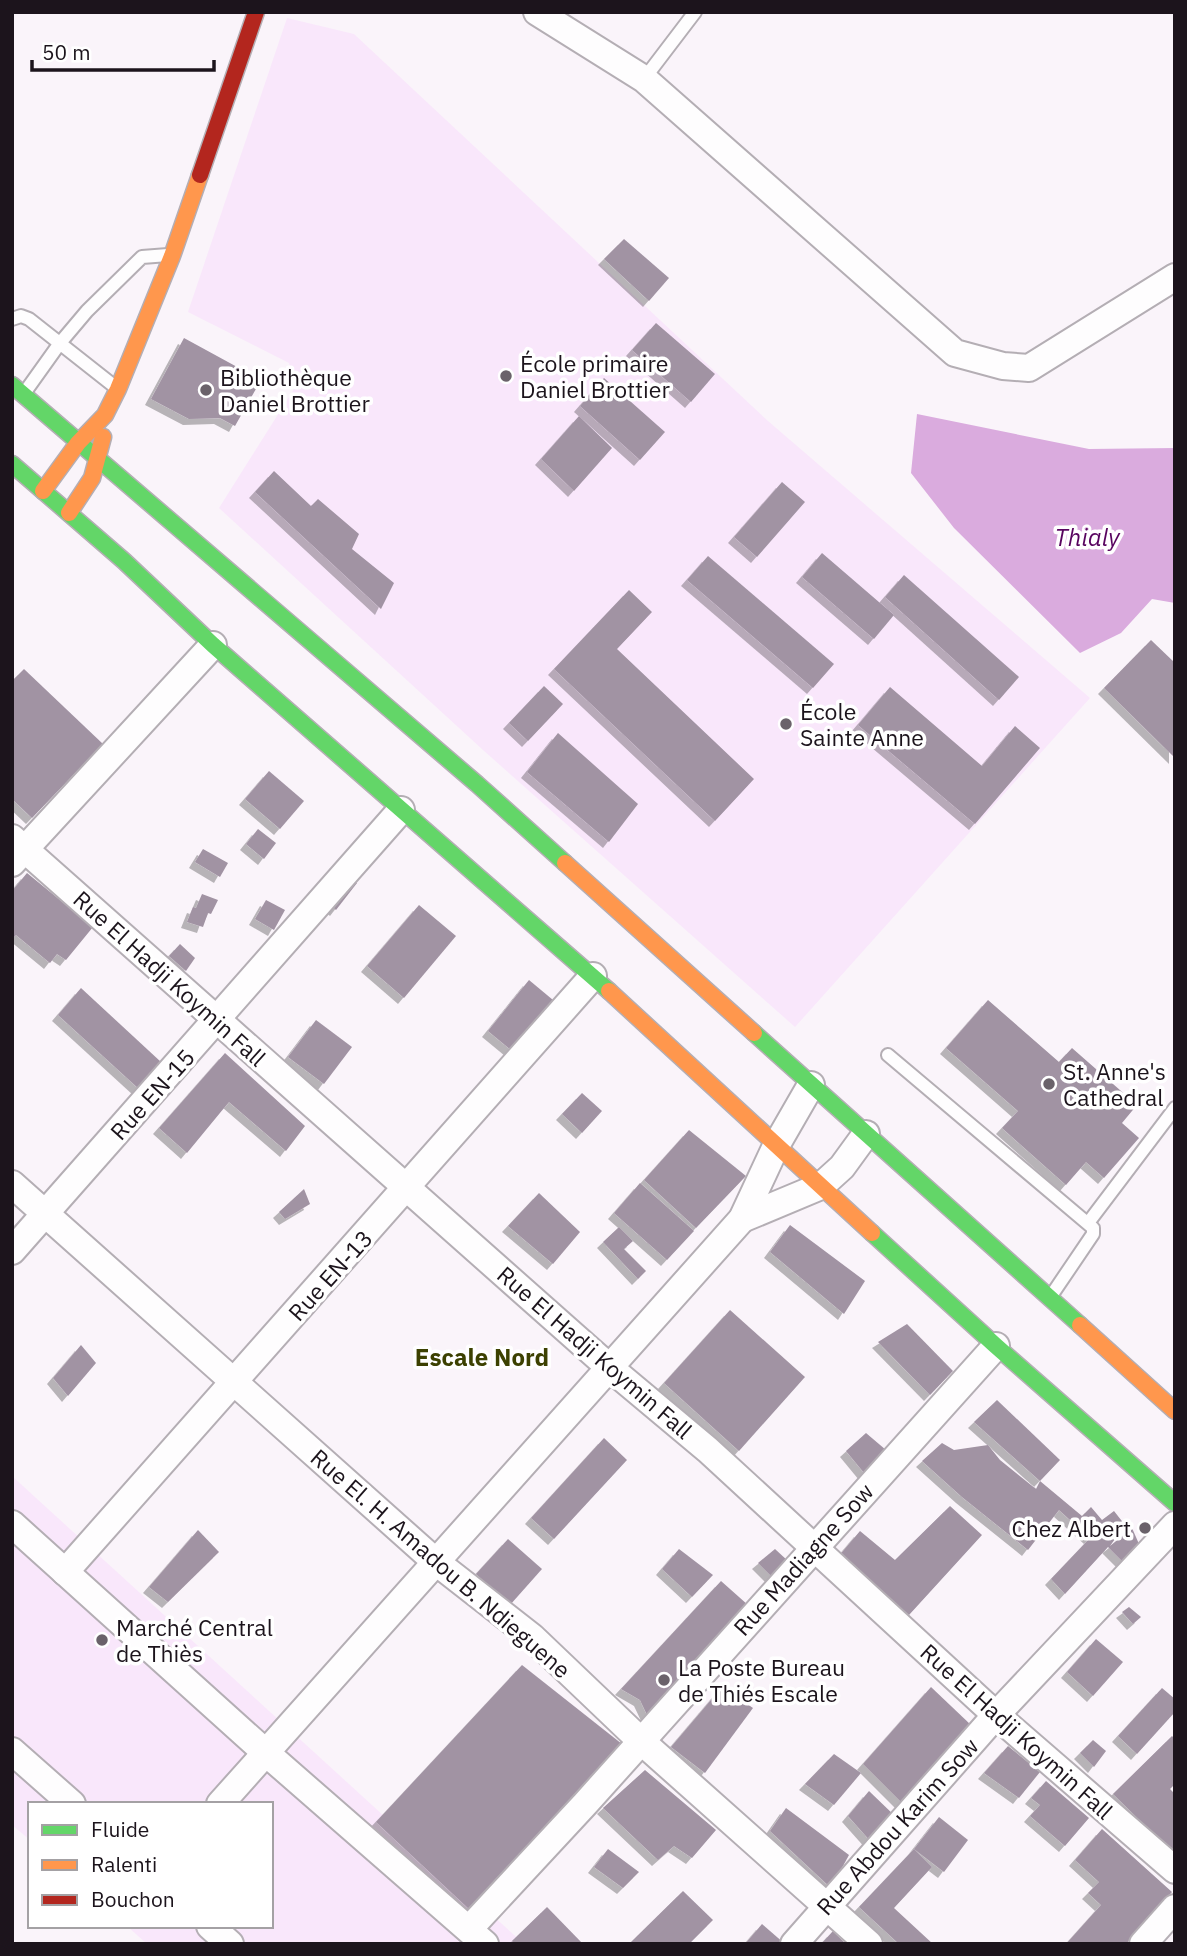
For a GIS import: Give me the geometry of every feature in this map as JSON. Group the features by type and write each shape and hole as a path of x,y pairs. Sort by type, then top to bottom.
{"main road":[{"path":"43,491 78,443 105,415 118,389 172,256 256,12"},
{"path":"18,390 477,784 1175,1411"},
{"path":"69,513 89,485 100,460 105,415"},
{"path":"15,472 69,513 213,645 593,976 996,1346 1175,1503"}],"street":[{"path":"537,12 645,79 955,353 1003,366 1029,369 1175,277"},
{"path":"16,850 213,645"},
{"name":"Rue EN-15","path":"12,1251 401,810"},
{"name":"Rue El Hadji Koymin Fall","path":"16,850 218,1020 610,1368 708,1450 996,1715 1175,1870"},
{"name":"Rue EN-13","path":"65,1572 593,976"},
{"path":"222,1802 742,1219 777,1144 811,1085"},
{"path":"742,1219 821,1186 842,1167 866,1134"},
{"name":"Rue El. H. Amadou B. Ndieguene","path":"12,1184 436,1562 532,1637 641,1741 869,1944"},
{"name":"Rue Madiagne Sow","path":"477,1936 641,1741 996,1346"},
{"path":"12,1524 265,1752 477,1936"},
{"name":"Rue Abdou Karim Sow","path":"794,1944 996,1715 1175,1525"},
{"path":"12,1751 70,1802"},
{"path":"1143,1944 1175,1908"},
{"path":"212,1928 230,1944"}],"lane":[{"path":"645,79 695,12"},
{"path":"18,390 87,311 142,257 172,256"},
{"path":"12,318 21,316 29,319 118,389"},
{"path":"888,1055 1093,1228 1093,1234 1048,1299"},
{"path":"1088,1223 1175,1108"}],"shaded area":[{"path":"287,18 354,34 768,421 1090,698 795,1027 483,750 219,508 294,389 289,363 188,312"},
{"name":"Marché Central de Thiès","path":"12,1476 524,1944 147,1944 129,1928 273,1928 273,1802 28,1802 28,1838 12,1825"}],"water":[{"name":"Thialy","path":"917,414 1089,449 1175,448 1175,603 1152,599 1121,633 1080,653 954,528 911,473"}],"building":[{"path":"624,239 669,278 649,301 604,259"},
{"path":"656,323 715,374 691,402 632,350"},
{"name":"Bibliothèque Daniel Brottier","path":"184,338 261,380 235,426 220,418 189,419 151,399"},
{"path":"604,378 665,432 640,460 580,406"},
{"path":"579,416 612,448 574,491 541,459"},
{"path":"274,471 311,506 318,499 359,534 352,549 394,583 381,609 255,492"},
{"path":"782,482 805,502 757,557 734,537"},
{"path":"822,553 894,615 874,639 802,577"},
{"path":"708,556 834,664 813,688 687,580"},
{"path":"904,575 1019,677 999,700 885,597"},
{"path":"629,590 652,612 617,649 754,779 715,821 554,669"},
{"path":"1151,640 1175,663 1175,758 1104,688"},
{"path":"24,669 103,744 32,818 12,799 12,681"},
{"path":"544,686 563,704 528,741 509,723"},
{"path":"890,687 982,766 1015,726 1040,748 975,824 858,725"},
{"path":"558,733 638,804 609,842 527,772"},
{"path":"269,771 304,801 280,829 245,799"},
{"path":"258,829 276,843 264,859 246,844"},
{"path":"203,849 228,863 220,877 195,862"},
{"path":"27,873 93,927 66,960 57,954 50,963 16,935 12,939 12,891"},
{"path":"349,877 357,883 336,910 328,903"},
{"path":"202,894 218,900 211,914 208,913 203,927 187,922"},
{"path":"266,900 285,910 274,930 255,919"},
{"path":"419,905 456,936 404,998 367,966"},
{"path":"180,944 195,958 186,971 169,956"},
{"path":"529,980 553,1000 511,1050 488,1031"},
{"path":"81,988 161,1062 139,1089 58,1015"},
{"name":"St. Anne's Cathedral","path":"988,1000 1059,1062 1072,1048 1137,1105 1122,1123 1139,1138 1104,1178 1086,1162 1066,1185 1002,1128 1018,1111 946,1048"},
{"path":"316,1020 352,1047 324,1084 288,1057"},
{"path":"225,1053 305,1126 286,1151 229,1102 187,1153 159,1128"},
{"path":"582,1093 602,1111 582,1133 562,1114"},
{"path":"689,1130 746,1176 696,1228 644,1180"},
{"path":"640,1183 694,1231 667,1260 614,1213"},
{"path":"304,1189 310,1204 285,1219 279,1212"},
{"path":"539,1193 580,1232 553,1264 508,1226"},
{"path":"790,1225 865,1281 844,1314 770,1252"},
{"path":"619,1227 633,1241 624,1249 646,1271 638,1279 603,1242"},
{"path":"730,1310 805,1377 739,1451 664,1383"},
{"path":"907,1324 953,1371 930,1395 878,1342"},
{"path":"81,1345 96,1363 68,1396 53,1378"},
{"path":"997,1400 1060,1460 1040,1481 974,1422"},
{"path":"866,1433 886,1450 865,1474 846,1451"},
{"path":"604,1438 627,1460 554,1539 531,1518"},
{"path":"942,1443 954,1450 988,1445 1000,1460 1036,1489 1040,1481 1082,1516 1091,1507 1102,1520 1114,1511 1125,1525 1110,1546 1132,1528 1139,1544 1122,1561 1108,1547 1065,1594 1051,1579 1090,1538 1059,1510 1028,1550 922,1461"},
{"path":"950,1506 982,1535 909,1615 838,1557 860,1531 895,1560"},
{"path":"198,1530 219,1552 168,1602 149,1587"},
{"path":"508,1539 542,1569 510,1605 476,1574"},
{"path":"679,1549 713,1575 692,1597 662,1569"},
{"path":"775,1549 788,1561 773,1578 758,1563"},
{"path":"721,1581 748,1605 649,1719 640,1700 621,1689"},
{"path":"1129,1607 1141,1617 1133,1624 1122,1612"},
{"path":"1096,1639 1123,1662 1093,1696 1067,1672"},
{"path":"522,1665 622,1744 469,1909 376,1822"},
{"path":"722,1687 753,1708 705,1773 671,1747"},
{"path":"931,1687 971,1725 903,1804 863,1764"},
{"path":"1162,1688 1175,1699 1175,1712 1137,1754 1118,1736"},
{"path":"1172,1736 1175,1739 1175,1784 1170,1789 1175,1794 1175,1855 1113,1794"},
{"path":"1093,1740 1106,1751 1094,1767 1080,1753"},
{"path":"1008,1746 1040,1772 1019,1798 984,1773"},
{"path":"834,1754 861,1773 834,1805 805,1784"},
{"path":"645,1770 716,1830 692,1858 674,1846 658,1860 603,1808"},
{"path":"1046,1781 1089,1818 1065,1846 1030,1816 1040,1805 1031,1798"},
{"path":"869,1791 896,1817 873,1844 848,1816"},
{"path":"786,1808 849,1855 831,1888 770,1831"},
{"path":"939,1817 968,1840 944,1872 914,1849"},
{"path":"1102,1829 1172,1892 1126,1944 1066,1944 1101,1905 1088,1893 1099,1882 1075,1860"},
{"path":"608,1849 639,1872 623,1888 594,1867"},
{"path":"914,1849 932,1867 894,1908 933,1944 899,1944 859,1907"},
{"path":"683,1891 713,1920 689,1944 629,1944"},
{"path":"547,1907 583,1944 515,1944 512,1941"},
{"path":"762,1924 785,1944 745,1944"},
{"path":"833,1931 846,1944 821,1944"}],"traffic: fast":[{"path":"12,385 477,784 565,863"},
{"path":"12,464 124,561 213,645 609,991"},
{"path":"754,1033 1080,1325"},
{"path":"872,1233 1175,1503"}],"traffic: slow":[{"path":"43,491 78,443 105,415 118,389 172,256 200,175"},
{"path":"69,513 92,478 103,437"},
{"path":"565,863 754,1033"},
{"path":"609,991 872,1233"},
{"path":"1080,1325 1175,1411"}],"traffic: jam":[{"path":"200,175 256,12"}],"place":[{"name":"École primaire Daniel Brottier","path":"506,376"},
{"name":"Bibliothèque Daniel Brottier","path":"206,390"},
{"name":"École Sainte Anne","path":"786,724"},
{"name":"St. Anne's Cathedral","path":"1049,1084"},
{"name":"Chez Albert","path":"1145,1528"},
{"name":"Marché Central de Thiès","path":"102,1640"},
{"name":"La Poste Bureau de Thiés Escale","path":"664,1680"}],"district":[{"name":"Escale Nord","path":"482,1357"}]}
